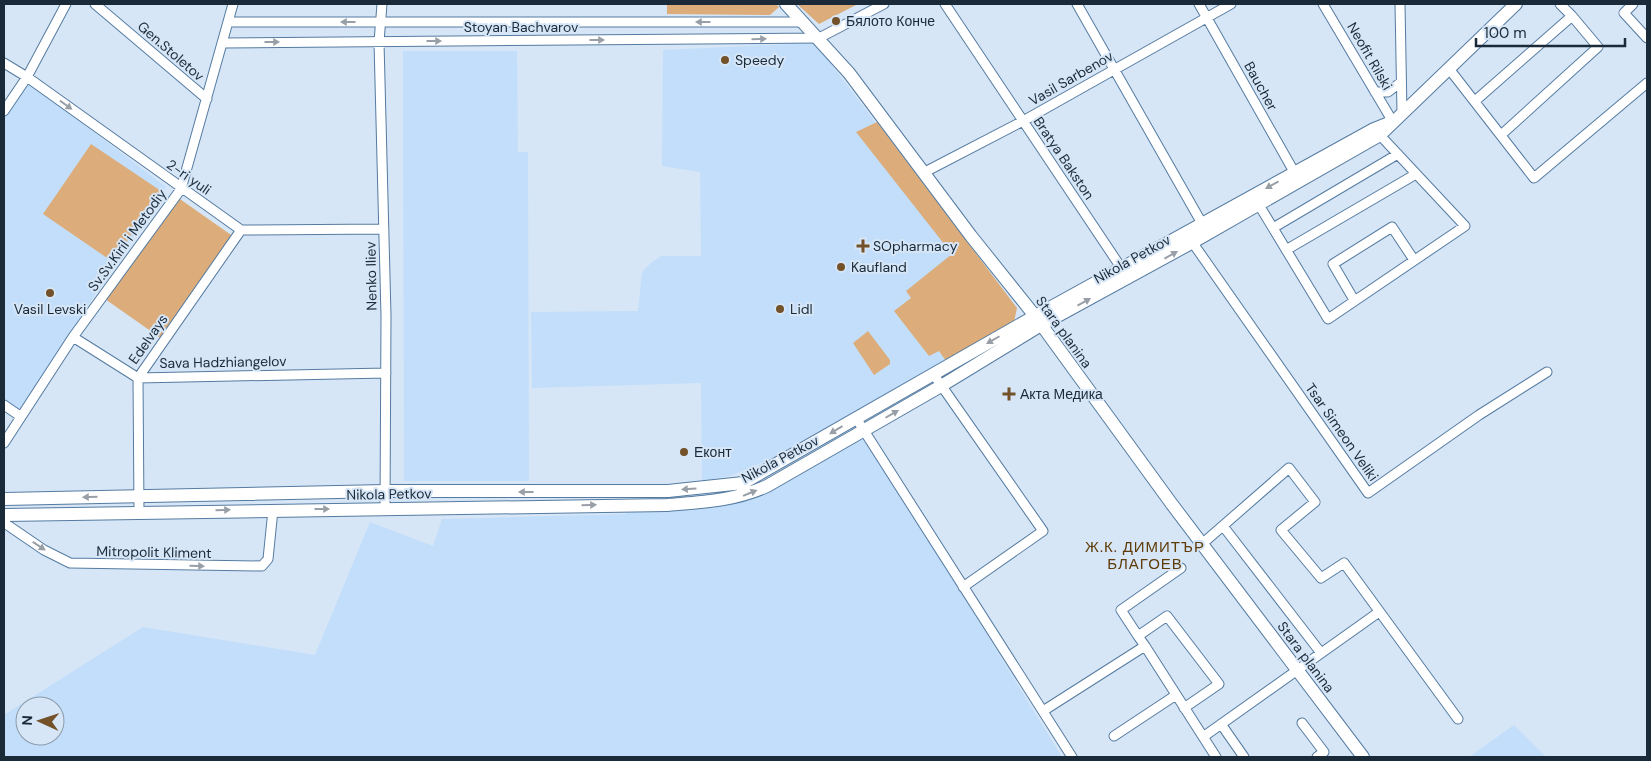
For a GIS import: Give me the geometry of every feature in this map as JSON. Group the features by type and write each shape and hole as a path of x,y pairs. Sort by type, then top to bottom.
{"main road":[{"name":"Stara planina","path":"786,4 819,38 879,112 923,173 1038,321 1202,544 1363,757"},
{"name":"Nikola Petkov","path":"4,499 385,491 638,491 717,487 742,483 760,475 856,418 1038,321 1377,132 1397,118 1450,70 1516,4"},
{"name":"Nikola Petkov","path":"1205,229 1259,205 1297,177"},
{"name":"Nikola Petkov","path":"4,515 668,505 722,501 746,496 767,486 941,386 1038,321"}],"street":[{"path":"4,111 27,77 66,4"},
{"name":"Gen.Stoletov","path":"95,4 206,99"},
{"name":"Sv.Sv.Kiril i Metodiy","path":"4,443 73,337 181,189 233,4"},
{"name":"Nenko Iliev","path":"382,4 379,42 386,373 385,509"},
{"path":"819,38 884,4"},
{"name":"Bratya Bakston","path":"945,4 1125,273"},
{"path":"1077,4 1205,229"},
{"name":"Baucher","path":"1199,4 1297,177"},
{"name":"Vasil Sarbenov","path":"923,173 1023,121 1231,4"},
{"name":"Neofit Rilski","path":"1323,4 1375,92 1397,118"},
{"path":"1397,118 1401,82 1400,4"},
{"path":"1500,135 1598,47 1560,4"},
{"path":"1633,4 1624,13 1647,38"},
{"path":"1475,101 1572,16"},
{"name":"Stoyan Bachvarov","path":"228,22 805,22"},
{"name":"Stoyan Bachvarov","path":"223,43 819,38"},
{"name":"2-ri yuli","path":"4,63 27,77 181,189 241,230"},
{"path":"1450,70 1534,178 1647,83"},
{"path":"1375,92 1388,92 1401,82"},
{"path":"1259,205 1328,319 1464,226 1377,132"},
{"path":"1273,228 1398,154"},
{"path":"1286,250 1416,174"},
{"path":"1354,300 1333,264 1392,227 1414,260"},
{"path":"241,230 384,228"},
{"name":"Edelvays","path":"139,512 138,378 241,230"},
{"name":"Tsar Simeon Veliki","path":"1190,237 1368,493 1479,415 1547,372"},
{"path":"73,337 138,378"},
{"name":"Sava Hadzhiangelov","path":"138,378 386,373"},
{"path":"934,375 1044,530 963,587"},
{"path":"4,405 20,416"},
{"path":"856,418 862,431 1072,757"},
{"path":"1202,544 1289,468 1315,502 1282,530 1321,578 1344,563 1458,719"},
{"name":"Mitropolit Kliment","path":"4,515 6,524 44,550 70,563 262,566 268,559 273,510"},
{"path":"1223,526 1321,653"},
{"path":"1181,568 1122,610 1215,757"},
{"path":"1203,738 1379,612"},
{"path":"1138,636 1167,616 1219,684 1184,708"},
{"path":"1043,710 1145,646"},
{"path":"1114,736 1176,695"},
{"path":"1302,723 1324,752 1317,757"},
{"path":"1221,724 1244,757"}],"shaded area":[{"path":"667,4 776,4 779,7 770,15 667,14"},
{"path":"797,4 858,4 819,24"},
{"path":"815,43 1017,308 946,361 766,461 730,476 702,481 701,383 532,388 531,312 638,311 642,272 651,263 661,256 701,256 700,172 662,166 663,50"},
{"path":"403,51 517,51 518,152 528,152 529,481 404,481"},
{"name":"Vasil Levski","path":"28,82 166,187 19,410 4,399 4,118"},
{"path":"877,122 1017,308 1014,322 946,361 939,351 929,356 894,311 911,298 906,291 952,254 856,132"},
{"path":"91,144 161,191 113,262 43,214"},
{"path":"177,197 234,237 162,339 105,299"},
{"path":"868,331 890,360 890,364 874,375 853,343"},
{"path":"862,431 1062,757 4,757 4,715 15,708 15,746 65,746 65,696 34,696 143,627 315,655 370,522 433,546 442,519 626,514 627,505 746,496"},
{"path":"1514,725 1546,757 1469,757"}],"place":[{"name":"Бялото Конче","path":"836,21"},
{"name":"Speedy","path":"725,60"},
{"name":"SOpharmacy","path":"863,246"},
{"name":"Kaufland","path":"841,267"},
{"name":"Vasil Levski","path":"50,293"},
{"name":"Lidl","path":"780,309"},
{"name":"Акта Медика","path":"1009,394"},
{"name":"Еконт","path":"684,452"}],"district":[{"name":"Ж.К. ДИМИТЪР БЛАГОЕВ","path":"1145,556"}]}
